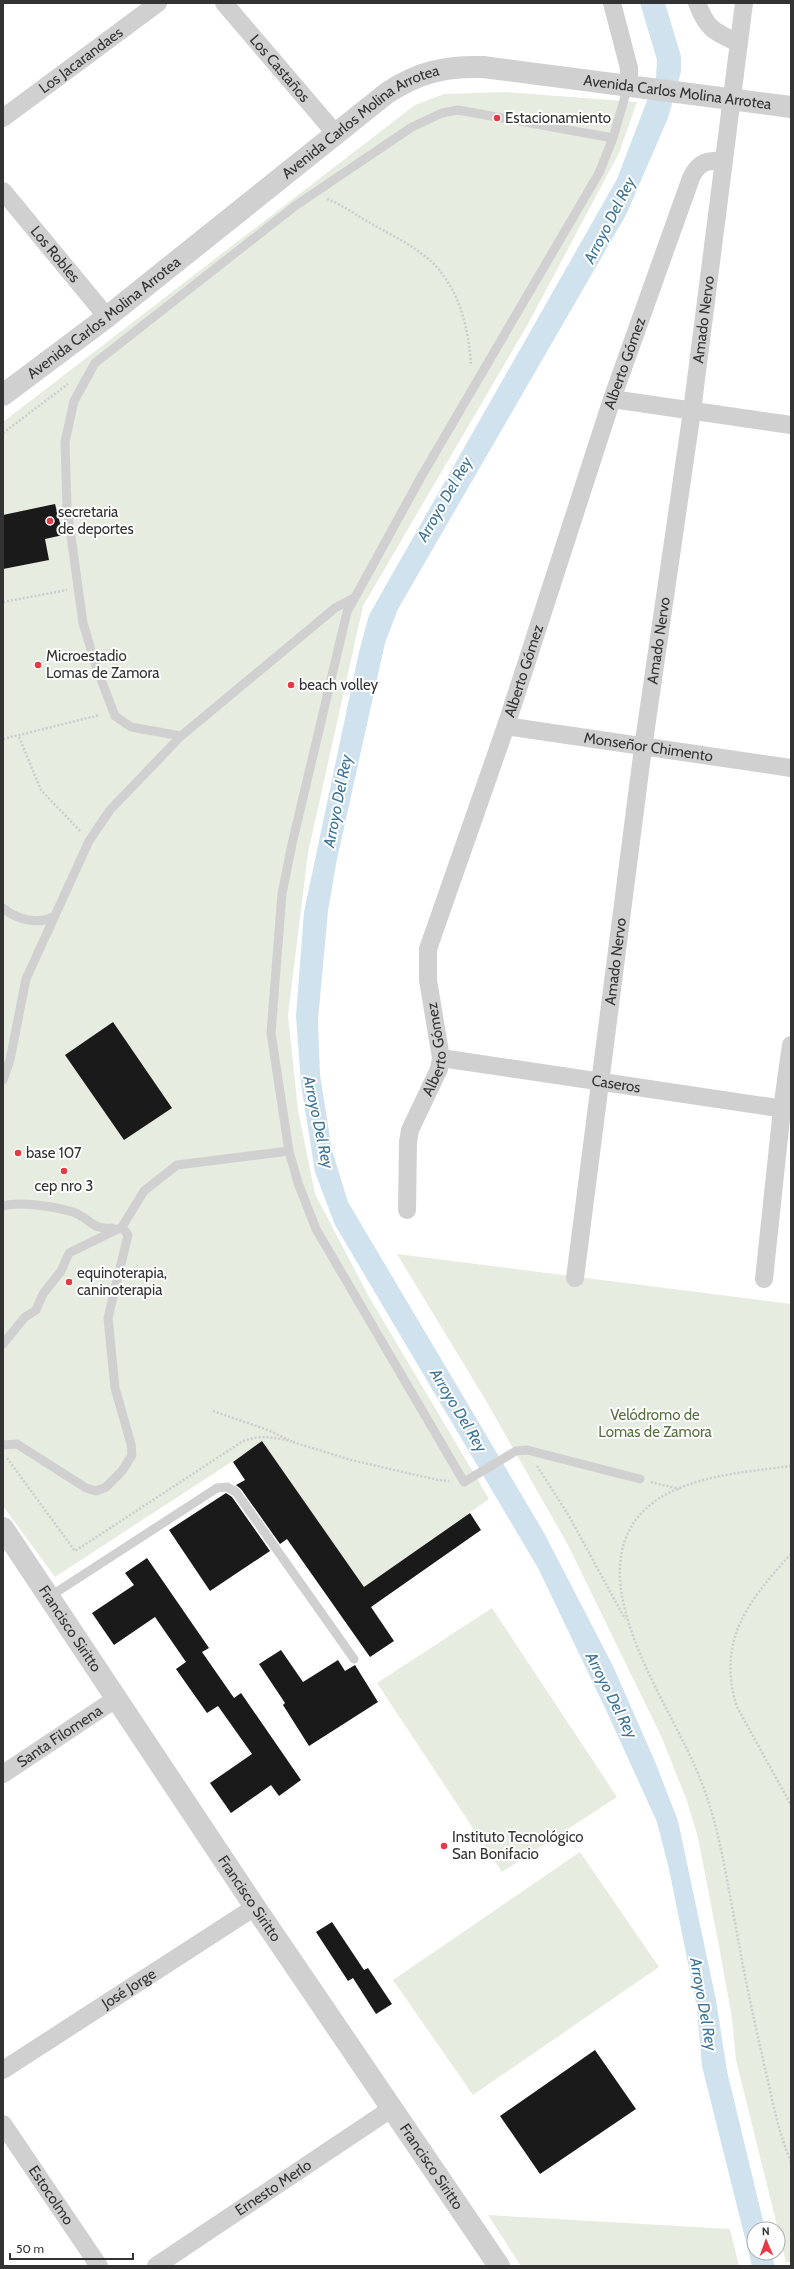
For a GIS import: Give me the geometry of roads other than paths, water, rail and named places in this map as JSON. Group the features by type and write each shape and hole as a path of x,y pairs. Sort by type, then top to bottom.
{"street":[{"name":"Los Jacarandaes","path":"3,118 158,3"},
{"name":"Los Castaños","path":"224,3 335,133"},
{"path":"612,3 629,68 638,86"},
{"path":"697,3 708,27 738,43"},
{"name":"Amado Nervo","path":"575,1278 644,748 692,411 744,3"},
{"name":"Avenida Carlos Molina Arrotea","path":"3,395 107,317 335,133 400,84 416,76 438,70 483,67 791,107"},
{"name":"Alberto Gómez","path":"407,1210 408,1142 410,1130 441,1058 428,980 428,948 506,726 612,399 691,178 695,169 704,162 724,161"},
{"name":"Los Robles","path":"3,191 107,317"},
{"path":"612,399 791,425"},
{"name":"Monseñor Chimento","path":"506,726 644,748 791,768"},
{"path":"764,1279 786,1110 791,1045"},
{"name":"Caseros","path":"441,1058 786,1110"},
{"name":"Francisco Siritto","path":"3,1528 255,1907 499,2266"},
{"name":"Santa Filomena","path":"3,1774 117,1698"},
{"name":"José Jorge","path":"3,2070 255,1907"},
{"name":"Ernesto Merlo","path":"156,2266 391,2109"},
{"name":"Estocolmo","path":"3,2124 99,2266"}],"lane":[{"path":"638,86 613,138 599,173 474,384 347,612 292,844 282,894 270,1033 289,1151 298,1183 316,1229 467,1480 516,1451 527,1450 640,1479"},
{"path":"181,736 131,727 115,716 96,666 84,624 67,507 66,442 74,401 96,363 304,200 412,127 442,113 458,110 475,112 613,138"},
{"path":"3,1080 10,1060 26,979 89,841 110,810 181,736 335,608 354,598"},
{"path":"3,908 33,922 55,916"},
{"path":"3,1344 25,1317 36,1310 43,1294 61,1271 69,1253 122,1227 144,1191 177,1165 289,1151"},
{"path":"3,1206 42,1206 75,1213 100,1229 122,1227"},
{"path":"3,1445 17,1444 86,1488 96,1490 106,1487 122,1471 132,1455 131,1444 115,1388 108,1318 128,1235 122,1227"},
{"path":"49,1597 217,1488 227,1487 236,1492 354,1659"}],"water":[{"name":"Arroyo Del Rey","path":"640,3 665,3 681,56 681,72 668,118 626,215 398,609 385,643 336,864 328,911 318,1020 320,1075 332,1150 348,1202 543,1531 613,1666 656,1764 678,1821 716,2000 727,2071 763,2221 746,2221 746,2242 702,2066 697,2008 669,1869 657,1822 606,1710 538,1568 335,1225 315,1172 301,1084 296,1016 304,912 359,652 369,615 617,179 656,77 657,60"},
{"path":"751,2261 773,2261 775,2266 752,2266"}],"place":[{"name":"Estacionamiento","path":"497,118"},
{"name":"secretaria de deportes","path":"50,521"},
{"name":"Microestadio Lomas de Zamora","path":"38,665"},
{"name":"beach volley","path":"291,685"},
{"name":"base 107","path":"18,1153"},
{"name":"cep nro 3","path":"64,1171"},
{"name":"equinoterapia, caninoterapia","path":"69,1282"},
{"name":"Instituto Tecnológico San Bonifacio","path":"444,1846"}],"park label":[{"name":"Velódromo de Lomas de Zamora","path":"655,1424"}]}
